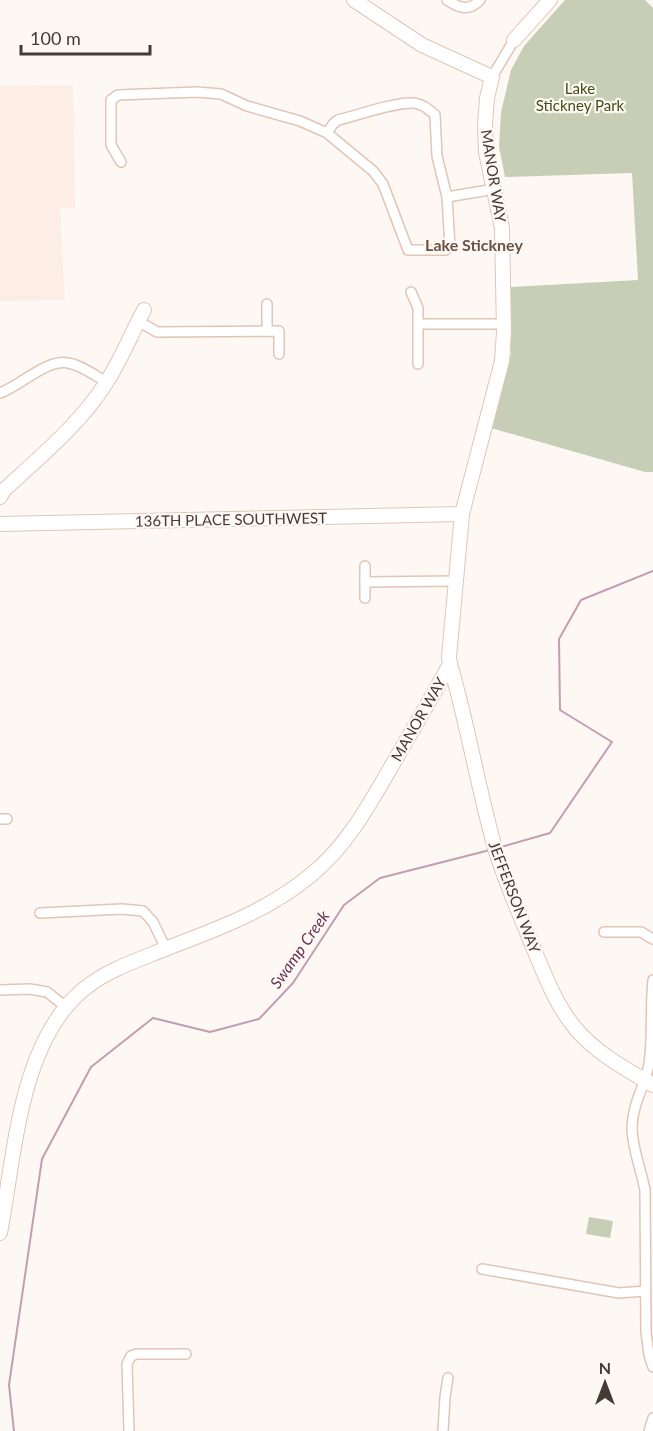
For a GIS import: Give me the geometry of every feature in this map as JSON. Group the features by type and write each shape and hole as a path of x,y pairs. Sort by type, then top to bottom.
{"street":[{"path":"354,0 422,45 492,77 514,40 550,0"},
{"path":"447,0 465,9 480,0"},
{"name":"MANOR WAY","path":"0,1228 25,1089 45,1039 66,1007 84,989 107,974 243,919 285,895 313,873 357,826 450,664 462,514 502,361 504,324 502,228 486,152 484,125 492,77"},
{"path":"121,162 111,145 111,100 118,95 197,92 221,94 247,106 300,121 327,133 373,171 383,184 408,250 446,250 450,247 447,197 437,156 435,115 426,107 416,103 403,104 338,120 327,133"},
{"path":"447,197 495,189"},
{"path":"411,292 418,308 418,364"},
{"path":"267,304 267,331"},
{"path":"1,492 46,451 93,402 141,315 157,332 279,331 279,354"},
{"path":"418,324 504,324"},
{"path":"0,393 13,388 52,364 67,362 106,382"},
{"name":"136TH PLACE SOUTHWEST","path":"0,524 462,514"},
{"path":"365,566 365,598"},
{"path":"365,582 456,580"},
{"name":"JEFFERSON WAY","path":"450,664 460,698 493,844 545,978 577,1031 593,1046 648,1082"},
{"path":"40,913 122,909 143,911 153,922 166,949"},
{"path":"604,932 641,932 653,939"},
{"path":"653,980 648,1082 635,1103 632,1127 634,1147 642,1170 650,1232 645,1291 646,1333 653,1367"},
{"path":"0,990 30,989 47,992 66,1007"},
{"path":"482,1269 610,1292 645,1291"},
{"path":"129,1431 127,1364 131,1356 186,1354"},
{"path":"444,1431 448,1378"},
{"path":"649,1431 653,1418"}],"shaded area":[{"path":"73,85 75,208 60,209 65,300 0,301 0,86"}],"green space":[{"name":"Lake Stickney Park","path":"565,0 645,0 653,8 653,472 645,472 491,428 511,355 511,287 638,280 632,173 505,177 499,147 501,112 511,70 524,46"},
{"path":"589,1217 613,1221 610,1238 586,1234"}],"waterway":[{"name":"Swamp Creek","path":"501,847 550,833 612,742 560,710 559,639 581,600 653,571"},
{"name":"Swamp Creek","path":"14,1431 9,1385 42,1159 91,1067 153,1018 210,1032 259,1019 293,983 344,905 380,878 490,850"}],"district":[{"name":"Lake Stickney","path":"474,244"}]}
